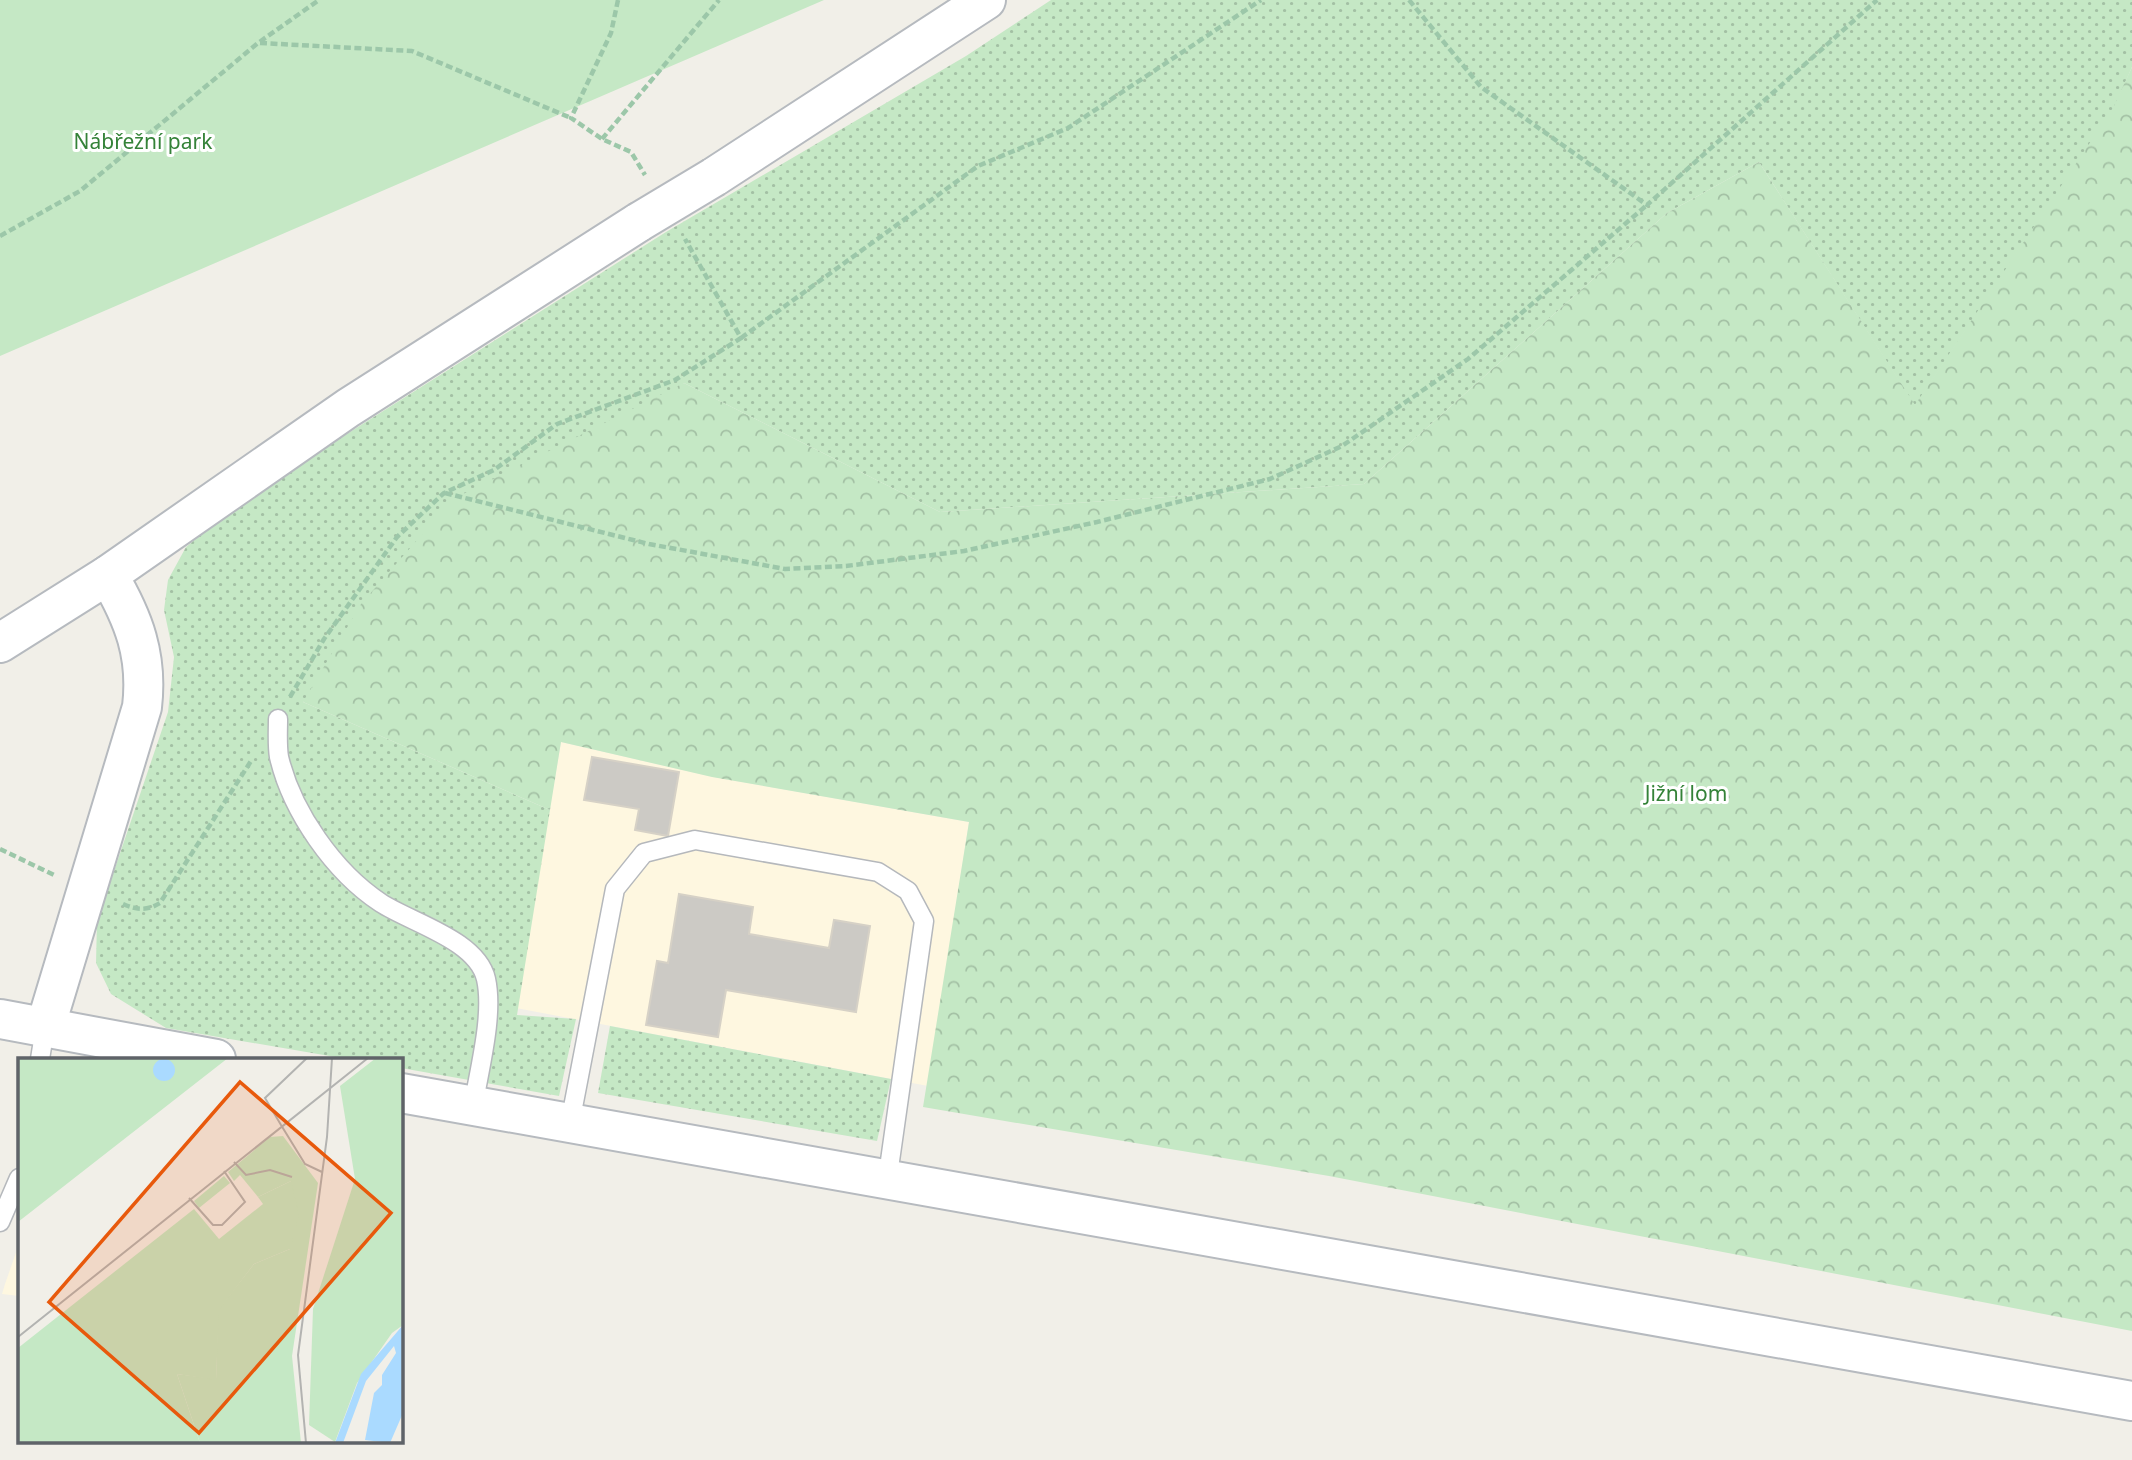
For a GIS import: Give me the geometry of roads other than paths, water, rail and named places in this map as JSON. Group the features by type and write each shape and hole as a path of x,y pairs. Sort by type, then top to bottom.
{"street":[{"path":"0,643 108,575 348,408 714,177 986,0"},
{"path":"42,1044 142,707 145,681 143,655 136,627 108,575"},
{"path":"0,1019 42,1044 204,1058"},
{"path":"402,1093 887,1182 2132,1401"}],"lane":[{"path":"278,719 279,755 289,788 310,827 343,871 381,903 472,954 486,978 486,1020 473,1107"},
{"path":"570,1123 615,889 644,853 695,840 878,872 908,891 924,921 887,1182"},
{"path":"0,1222 18,1180"}],"park label":[{"name":"Nábřežní park","path":"143,141"},
{"name":"Jižní lom","path":"1686,793"}]}
